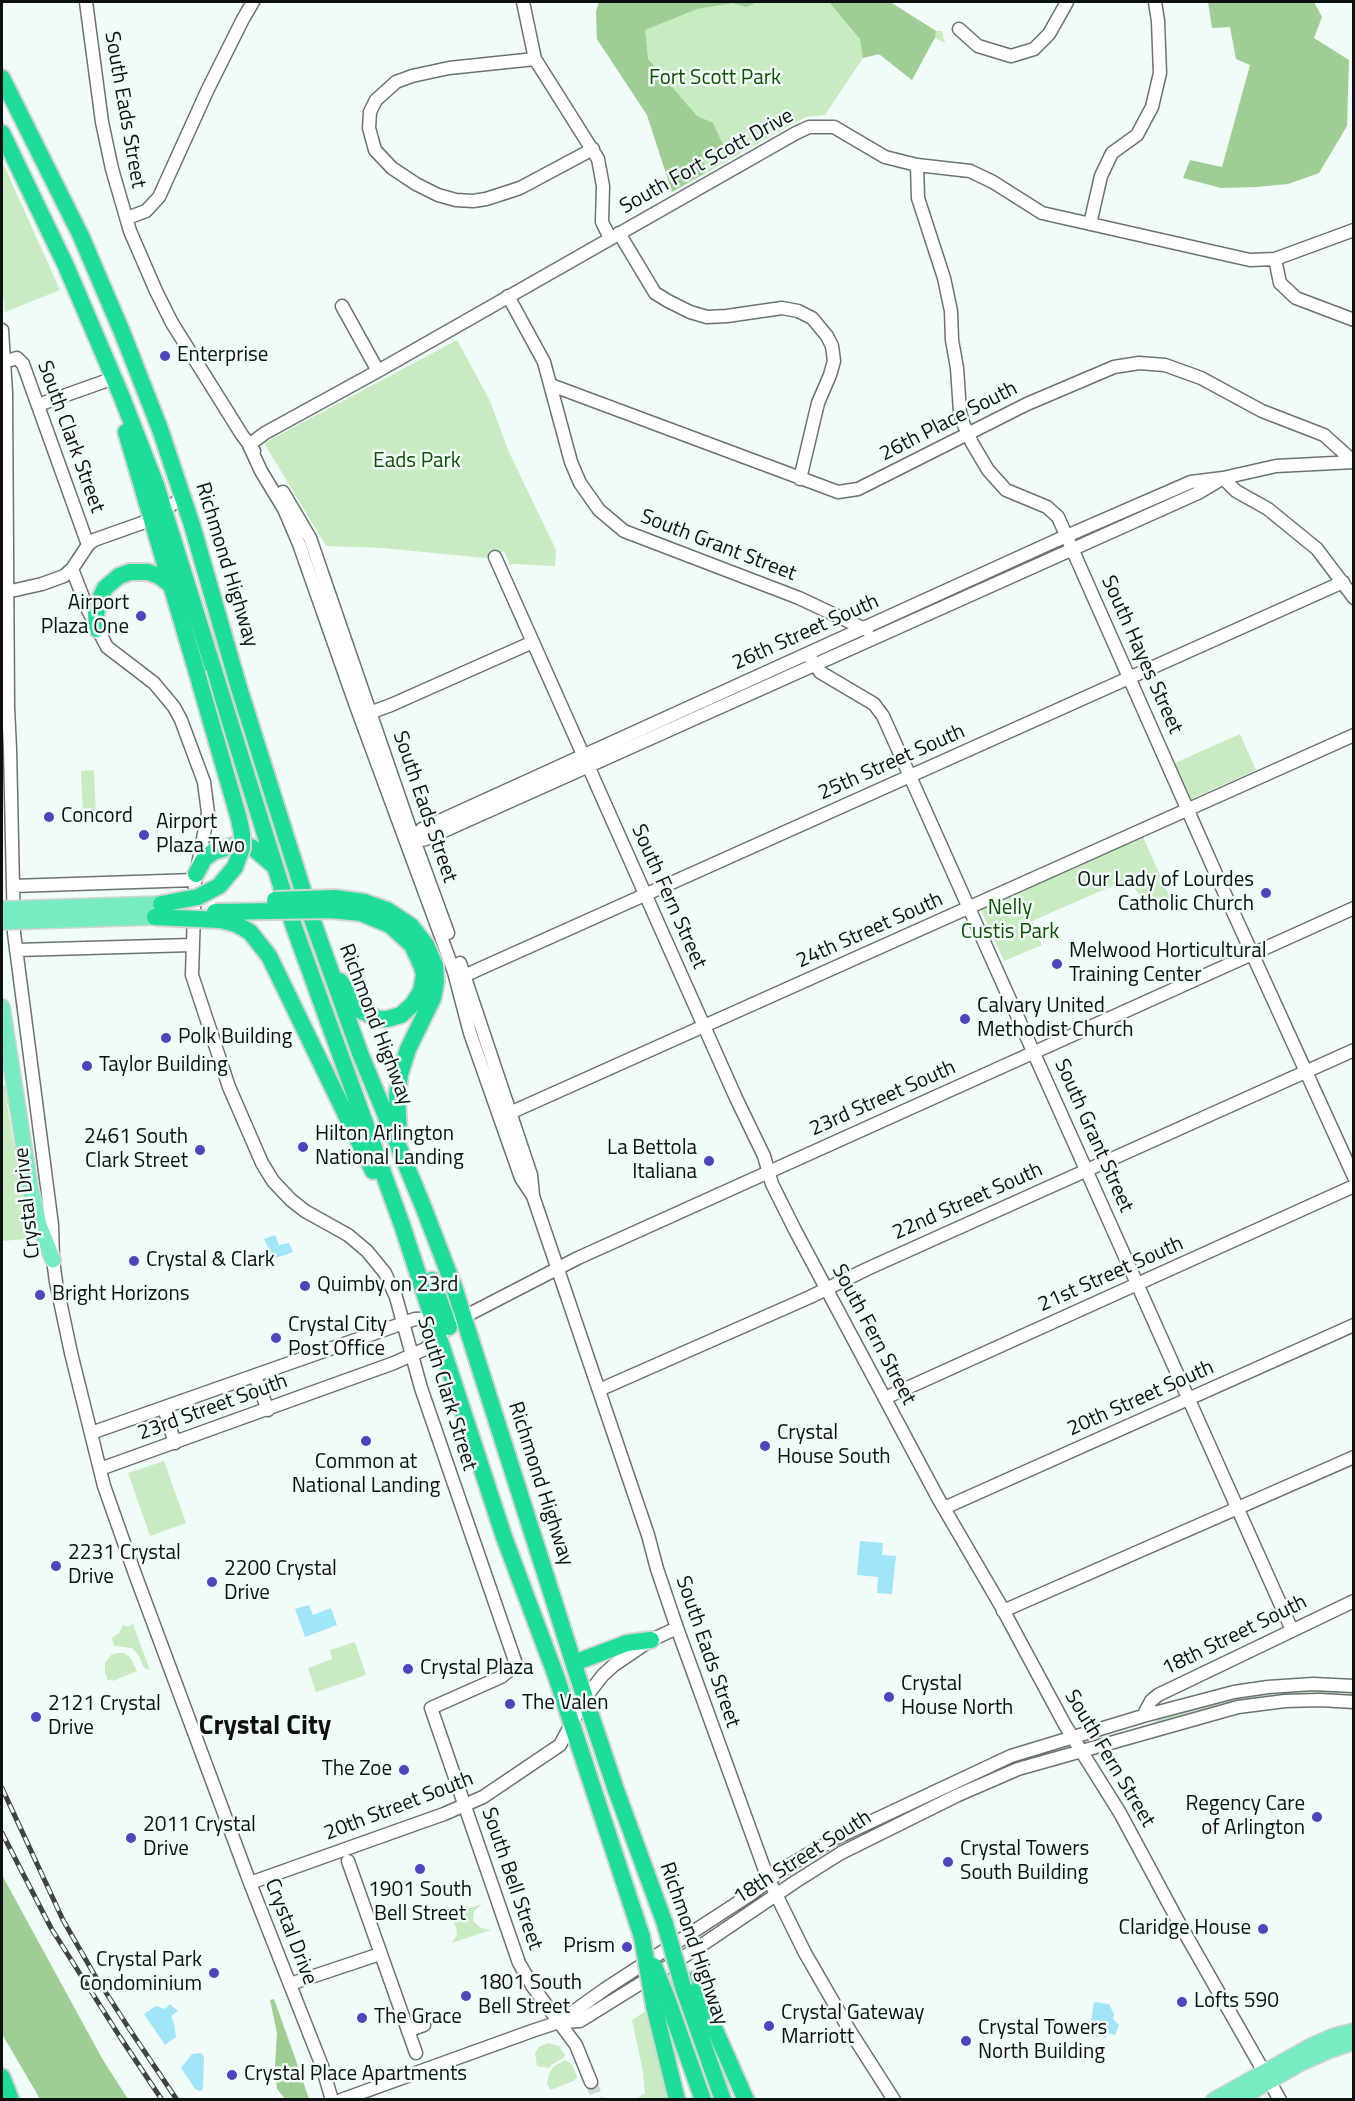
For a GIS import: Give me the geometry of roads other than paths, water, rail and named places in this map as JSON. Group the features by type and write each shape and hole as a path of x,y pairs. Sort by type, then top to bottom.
{"highway":[{"name":"Richmond Highway","path":"3,84 57,188 101,282 141,378 183,498 280,820 323,953 360,1053 432,1228 463,1316 585,1698 664,1924 688,1984 723,2100"},
{"path":"2,132 66,266 121,395 127,437 157,514 171,585 239,819 242,848 235,867 226,880 198,897 158,910"},
{"name":"Richmond Highway","path":"157,514 312,979 402,1225 442,1325 504,1537 556,1676 642,1937 660,2002 703,2100"},
{"path":"97,629 96,614 99,601 105,588 119,576 130,572 148,572 159,576 171,585"},
{"path":"195,877 204,859 213,852 235,845 246,845 253,848 274,867"},
{"path":"158,910 335,898 363,907 387,910 411,926 426,945 435,966 436,982 433,998 408,1049 400,1074 397,1110 401,1150"},
{"path":"323,953 356,1005 364,1013 372,1017 387,1019 401,1015 413,1004 422,991 423,983 422,968 416,952 398,931 363,907"},
{"path":"158,910 236,924 250,932 269,956 369,1165 402,1225"},
{"path":"361,1111 388,1153 442,1325"},
{"path":"574,1663 627,1643 651,1640"},
{"path":"688,1984 746,2100"},
{"path":"660,2002 676,2100"},
{"path":"2,2077 11,2100"}],"main road":[{"path":"2,909 158,910"},
{"path":"2,922 158,910"},
{"path":"2,1007 30,1186 39,1225 53,1260"},
{"path":"1237,2100 1265,2076 1311,2046 1353,2031"},
{"path":"1214,2100 1265,2076 1353,2042"}],"street":[{"name":"South Eads Street","path":"86,2 102,122 112,170 144,264 167,314 249,445 267,467 306,530 331,617 365,715 460,977 505,1116 531,1175 533,1196 648,1535 677,1628 770,1881 828,1994 894,2100"},
{"path":"127,219 150,208 159,197 208,89 243,18 254,2"},
{"path":"523,2 534,58 598,159 602,171 602,222 615,236 655,293 690,312 707,317 782,308 798,311 812,318 828,336 834,361 818,403 800,479"},
{"path":"959,29 978,46 1011,56 1034,49 1049,34 1067,2"},
{"path":"1090,225 1101,176 1112,153 1137,135 1152,107 1160,73 1155,2"},
{"path":"534,58 449,68 396,82 376,100 370,112 369,129 375,150 393,168 416,184 438,195 456,200 486,199 503,195 592,149"},
{"name":"South Fort Scott Drive","path":"249,445 265,433 810,127 834,127 885,158 917,165 970,171 993,182 1042,213 1230,257 1250,260 1275,259 1353,230"},
{"name":"South Hayes Street","path":"917,165 918,198 944,278 951,311 960,412 968,433 988,470 1006,490 1047,507 1058,517 1353,1177"},
{"path":"1275,259 1281,283 1296,298 1353,320"},
{"name":"South Grant Street","path":"508,296 544,362 571,462 580,483 599,510 624,531 799,598 865,628 873,638"},
{"path":"342,306 378,371"},
{"name":"Crystal Drive","path":"2,330 4,594 16,950 51,1215 53,1260 71,1353 100,1469 130,1562 322,2066 332,2100"},
{"name":"South Clark Street","path":"3,366 17,358 22,361 88,545"},
{"name":"26th Place South","path":"551,385 838,492 858,489 1027,404 1114,367 1139,363 1165,365 1201,378 1262,411 1324,435 1353,462"},
{"path":"38,405 114,378"},
{"name":"26th Street South","path":"410,842 426,839 808,654 1066,536 1191,482 1223,478 1276,466 1353,462"},
{"path":"1223,478 1236,492 1268,509 1317,549 1353,598"},
{"name":"26th Street South","path":"586,760 815,664 1198,493 1223,478"},
{"path":"4,594 56,579 72,569 88,545 100,537 142,523 183,498"},
{"name":"South Fern Street","path":"495,557 764,1156 772,1184 944,1508 1080,1751 1125,1821 1178,1921 1280,2100"},
{"name":"South Clark Street","path":"72,569 103,641 112,652 165,694 174,707 184,727 204,782 207,800 206,826 195,877 192,975 229,1087 265,1169 278,1188 313,1215 348,1235 373,1257 385,1273 393,1289 450,1476 514,1655"},
{"name":"25th Street South","path":"460,977 1343,582"},
{"path":"365,715 533,642"},
{"name":"South Grant Street","path":"808,654 820,672 874,704 883,716 1292,1630"},
{"name":"24th Street South","path":"505,1116 1353,735"},
{"path":"13,886 195,877"},
{"name":"23rd Street South","path":"100,1469 268,1410 412,1355 425,1349 442,1325 557,1268 1353,908"},
{"path":"16,950 192,945"},
{"name":"22nd Street South","path":"599,1390 1353,1050"},
{"name":"21st Street South","path":"885,1398 1353,1186"},
{"name":"23rd Street South","path":"91,1433 415,1319 442,1325"},
{"name":"20th Street South","path":"944,1508 1353,1325"},
{"path":"255,1376 268,1410"},
{"path":"164,1408 175,1443"},
{"path":"1003,1611 1353,1457"},
{"name":"18th Street South","path":"1143,1716 1151,1701 1158,1695 1353,1601"},
{"name":"20th Street South","path":"250,1882 465,1806 483,1797 560,1745 585,1698 605,1673 628,1654 677,1628"},
{"name":"South Bell Street","path":"514,1655 514,1665 501,1677 431,1708 519,1963 533,1987 576,2045 591,2082"},
{"path":"1072,1737 1234,1692 1313,1684 1353,1686"},
{"path":"1080,1751 1238,1707 1285,1701 1353,1702"},
{"name":"18th Street South","path":"341,2100 559,2022 605,1989 770,1881 788,1866 844,1834 1011,1756 1072,1737"},
{"name":"18th Street South","path":"559,2022 580,2021 696,1949 841,1853 947,1800 1018,1769 1080,1751"},
{"path":"348,1861 416,2054"},
{"path":"290,1984 380,1954"},
{"path":"408,2031 424,2025"}],"water":[{"path":"275,1235 279,1245 289,1243 293,1252 273,1259 264,1239"},
{"path":"860,1541 883,1543 882,1555 896,1556 892,1594 877,1593 878,1577 857,1575"},
{"path":"309,1605 313,1615 331,1608 337,1625 305,1637 295,1609"},
{"path":"1094,2002 1109,2004 1114,2014 1113,2019 1119,2025 1115,2035 1107,2033 1106,2038 1089,2035"},
{"path":"170,2004 178,2011 171,2016 176,2037 165,2045 144,2014 156,2006 165,2009"},
{"path":"201,2053 204,2057 201,2091 196,2090 181,2068 192,2054"}],"tunnel":[{"path":"591,2082 598,2100"}],"railway":[{"path":"2,1788 63,1920 94,1974 177,2100"},
{"path":"2,1833 51,1928 162,2100"}],"place":[{"name":"Enterprise","path":"165,356"},
{"name":"Airport Plaza One","path":"141,616"},
{"name":"Concord","path":"49,817"},
{"name":"Airport Plaza Two","path":"144,835"},
{"name":"Our Lady of Lourdes Catholic Church","path":"1266,893"},
{"name":"Melwood Horticultural Training Center","path":"1057,964"},
{"name":"Calvary United Methodist Church","path":"965,1019"},
{"name":"Polk Building","path":"166,1038"},
{"name":"Taylor Building","path":"87,1066"},
{"name":"Hilton Arlington National Landing","path":"303,1147"},
{"name":"2461 South Clark Street","path":"200,1150"},
{"name":"La Bettola Italiana","path":"709,1161"},
{"name":"Crystal & Clark","path":"134,1261"},
{"name":"Quimby on 23rd","path":"305,1286"},
{"name":"Bright Horizons","path":"40,1295"},
{"name":"Crystal City Post Office","path":"276,1338"},
{"name":"Common at National Landing","path":"366,1441"},
{"name":"Crystal House South","path":"765,1446"},
{"name":"2231 Crystal Drive","path":"56,1566"},
{"name":"2200 Crystal Drive","path":"212,1582"},
{"name":"Crystal Plaza","path":"408,1669"},
{"name":"Crystal House North","path":"889,1697"},
{"name":"The Valen","path":"510,1704"},
{"name":"2121 Crystal Drive","path":"36,1717"},
{"name":"The Zoe","path":"404,1770"},
{"name":"Regency Care of Arlington","path":"1317,1817"},
{"name":"2011 Crystal Drive","path":"131,1838"},
{"name":"Crystal Towers South Building","path":"948,1862"},
{"name":"1901 South Bell Street","path":"420,1869"},
{"name":"Claridge House","path":"1263,1929"},
{"name":"Prism","path":"627,1947"},
{"name":"Crystal Park Condominium","path":"214,1973"},
{"name":"1801 South Bell Street","path":"466,1996"},
{"name":"Lofts 590","path":"1182,2002"},
{"name":"The Grace","path":"362,2018"},
{"name":"Crystal Gateway Marriott","path":"769,2026"},
{"name":"Crystal Towers North Building","path":"966,2041"},
{"name":"Crystal Place Apartments","path":"232,2075"}],"district":[{"name":"Crystal City","path":"265,1727"}],"park label":[{"name":"Fort Scott Park","path":"715,79"},
{"name":"Eads Park","path":"417,462"},
{"name":"Nelly Custis Park","path":"1010,921"}]}
